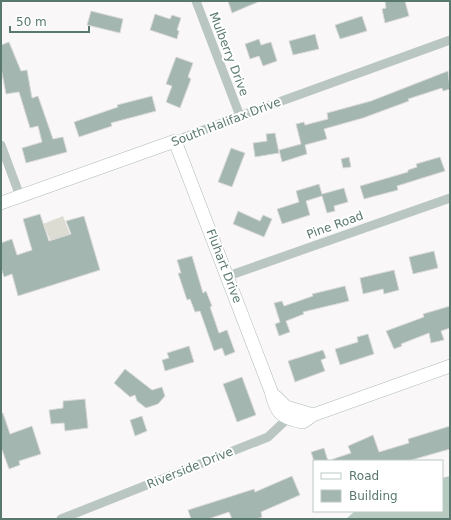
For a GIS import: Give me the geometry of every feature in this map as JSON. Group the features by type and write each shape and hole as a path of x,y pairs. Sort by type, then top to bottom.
{"street":[{"name":"Mulberry Drive","path":"196,1 240,116"},
{"name":"South Halifax Drive","path":"1,202 175,141 450,40"},
{"name":"Fluhart Drive","path":"175,141 228,276 271,391 275,408 292,415"},
{"path":"1,146 20,196"},
{"name":"Pine Road","path":"228,276 450,198"},
{"path":"292,415 304,422 313,415 450,366"},
{"name":"Riverside Drive","path":"61,519 268,437 292,415"}],"shaded area":[{"path":"63,216 71,237 52,244 43,224"},
{"path":"450,476 450,519 346,519 354,512 443,512 443,478"}],"building":[{"path":"228,1 258,1 258,2 232,13"},
{"path":"385,1 405,1 409,16 385,23 382,9 386,8"},
{"path":"91,11 123,19 120,33 87,25"},
{"path":"155,14 170,19 172,15 181,18 177,30 179,31 177,39 150,30"},
{"path":"362,16 367,31 340,39 335,25"},
{"path":"315,34 319,49 293,55 289,41"},
{"path":"259,39 261,45 271,42 277,61 263,66 259,56 250,59 245,44"},
{"path":"9,42 21,71 27,70 32,98 38,96 53,139 63,137 67,152 26,163 22,148 42,142 38,126 30,128 19,92 6,94 1,68 1,45"},
{"path":"176,57 193,63 188,77 191,79 180,108 166,102 172,86 166,84"},
{"path":"448,71 450,89 443,91 442,88 408,99 409,101 363,118 324,129 327,139 305,145 307,154 282,162 279,150 301,144 296,124 304,122 305,125 328,119 327,113 371,101"},
{"path":"152,96 156,111 111,123 112,126 79,137 74,122 118,107 117,105"},
{"path":"275,133 279,153 255,157 253,143 267,141 266,134"},
{"path":"231,148 245,153 232,187 218,182"},
{"path":"349,157 351,167 343,168 341,159"},
{"path":"440,157 445,171 397,186 398,190 364,199 360,186 408,172 408,170 417,167 416,164"},
{"path":"319,184 322,194 344,188 348,202 334,206 335,211 327,213 322,196 306,201 310,215 282,224 277,209 299,202 296,191"},
{"path":"238,211 260,221 263,215 272,219 264,237 233,224"},
{"path":"40,214 49,241 71,234 66,221 84,216 100,270 18,296 12,274 4,277 1,268 1,243 12,239 17,255 32,250 23,219"},
{"path":"434,251 438,268 413,274 409,257"},
{"path":"192,256 203,293 206,291 212,306 210,307 219,333 227,330 235,352 225,356 222,348 214,351 200,311 195,312 190,299 187,300 178,273 181,273 177,260"},
{"path":"394,270 399,290 384,294 383,289 363,294 360,278"},
{"path":"345,286 349,301 303,312 304,314 286,321 290,332 279,336 275,324 280,322 274,303 282,301 284,306 313,296 312,294"},
{"path":"450,306 450,328 441,331 444,340 431,343 429,333 401,344 402,346 394,349 386,331 424,317 423,314"},
{"path":"368,334 374,354 340,365 335,349 358,342 357,337"},
{"path":"189,346 194,362 165,371 162,360 169,358 167,353"},
{"path":"323,350 326,358 321,360 325,371 295,382 288,361"},
{"path":"125,369 152,390 162,387 165,396 158,404 146,408 137,401 135,395 130,397 114,383"},
{"path":"242,377 256,415 237,422 223,384"},
{"path":"85,399 88,428 65,431 64,423 51,424 49,410 63,408 63,401"},
{"path":"1,413 3,413 10,434 32,426 41,454 19,461 20,465 9,469 1,447"},
{"path":"142,416 147,431 135,436 130,420"},
{"path":"450,426 450,449 412,460 333,460 351,453 348,446 373,435 379,452 409,443 408,439"},
{"path":"324,448 328,460 314,460 311,452"},
{"path":"292,476 300,495 261,512 262,517 257,519 232,519 229,512 208,519 191,519 188,510 254,489 255,492"}]}
